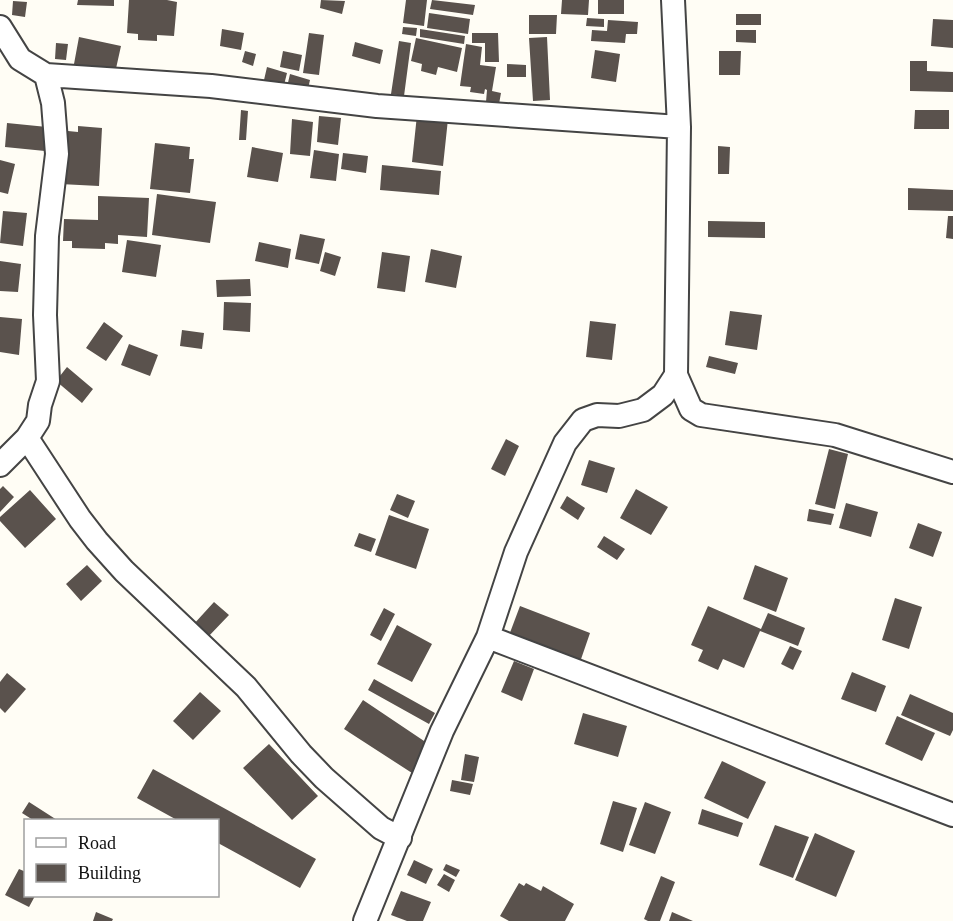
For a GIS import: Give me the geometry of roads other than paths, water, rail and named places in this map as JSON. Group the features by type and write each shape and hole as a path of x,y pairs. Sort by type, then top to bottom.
{"street":[{"path":"673,0 679,127 676,375 691,409 701,416 835,435 953,472"},
{"path":"0,27 20,59 46,75 211,86 377,106 679,127"},
{"path":"0,465 27,438 38,421 40,405 48,381 45,315 47,236 57,154 53,103 46,75"},
{"path":"365,921 442,731 488,637 516,552 565,443 583,420 597,415 619,416 644,410 663,395 676,375"},
{"path":"27,438 80,519 124,571 246,687 301,754 324,778 381,828 400,838"},
{"path":"488,637 953,815"}]}
